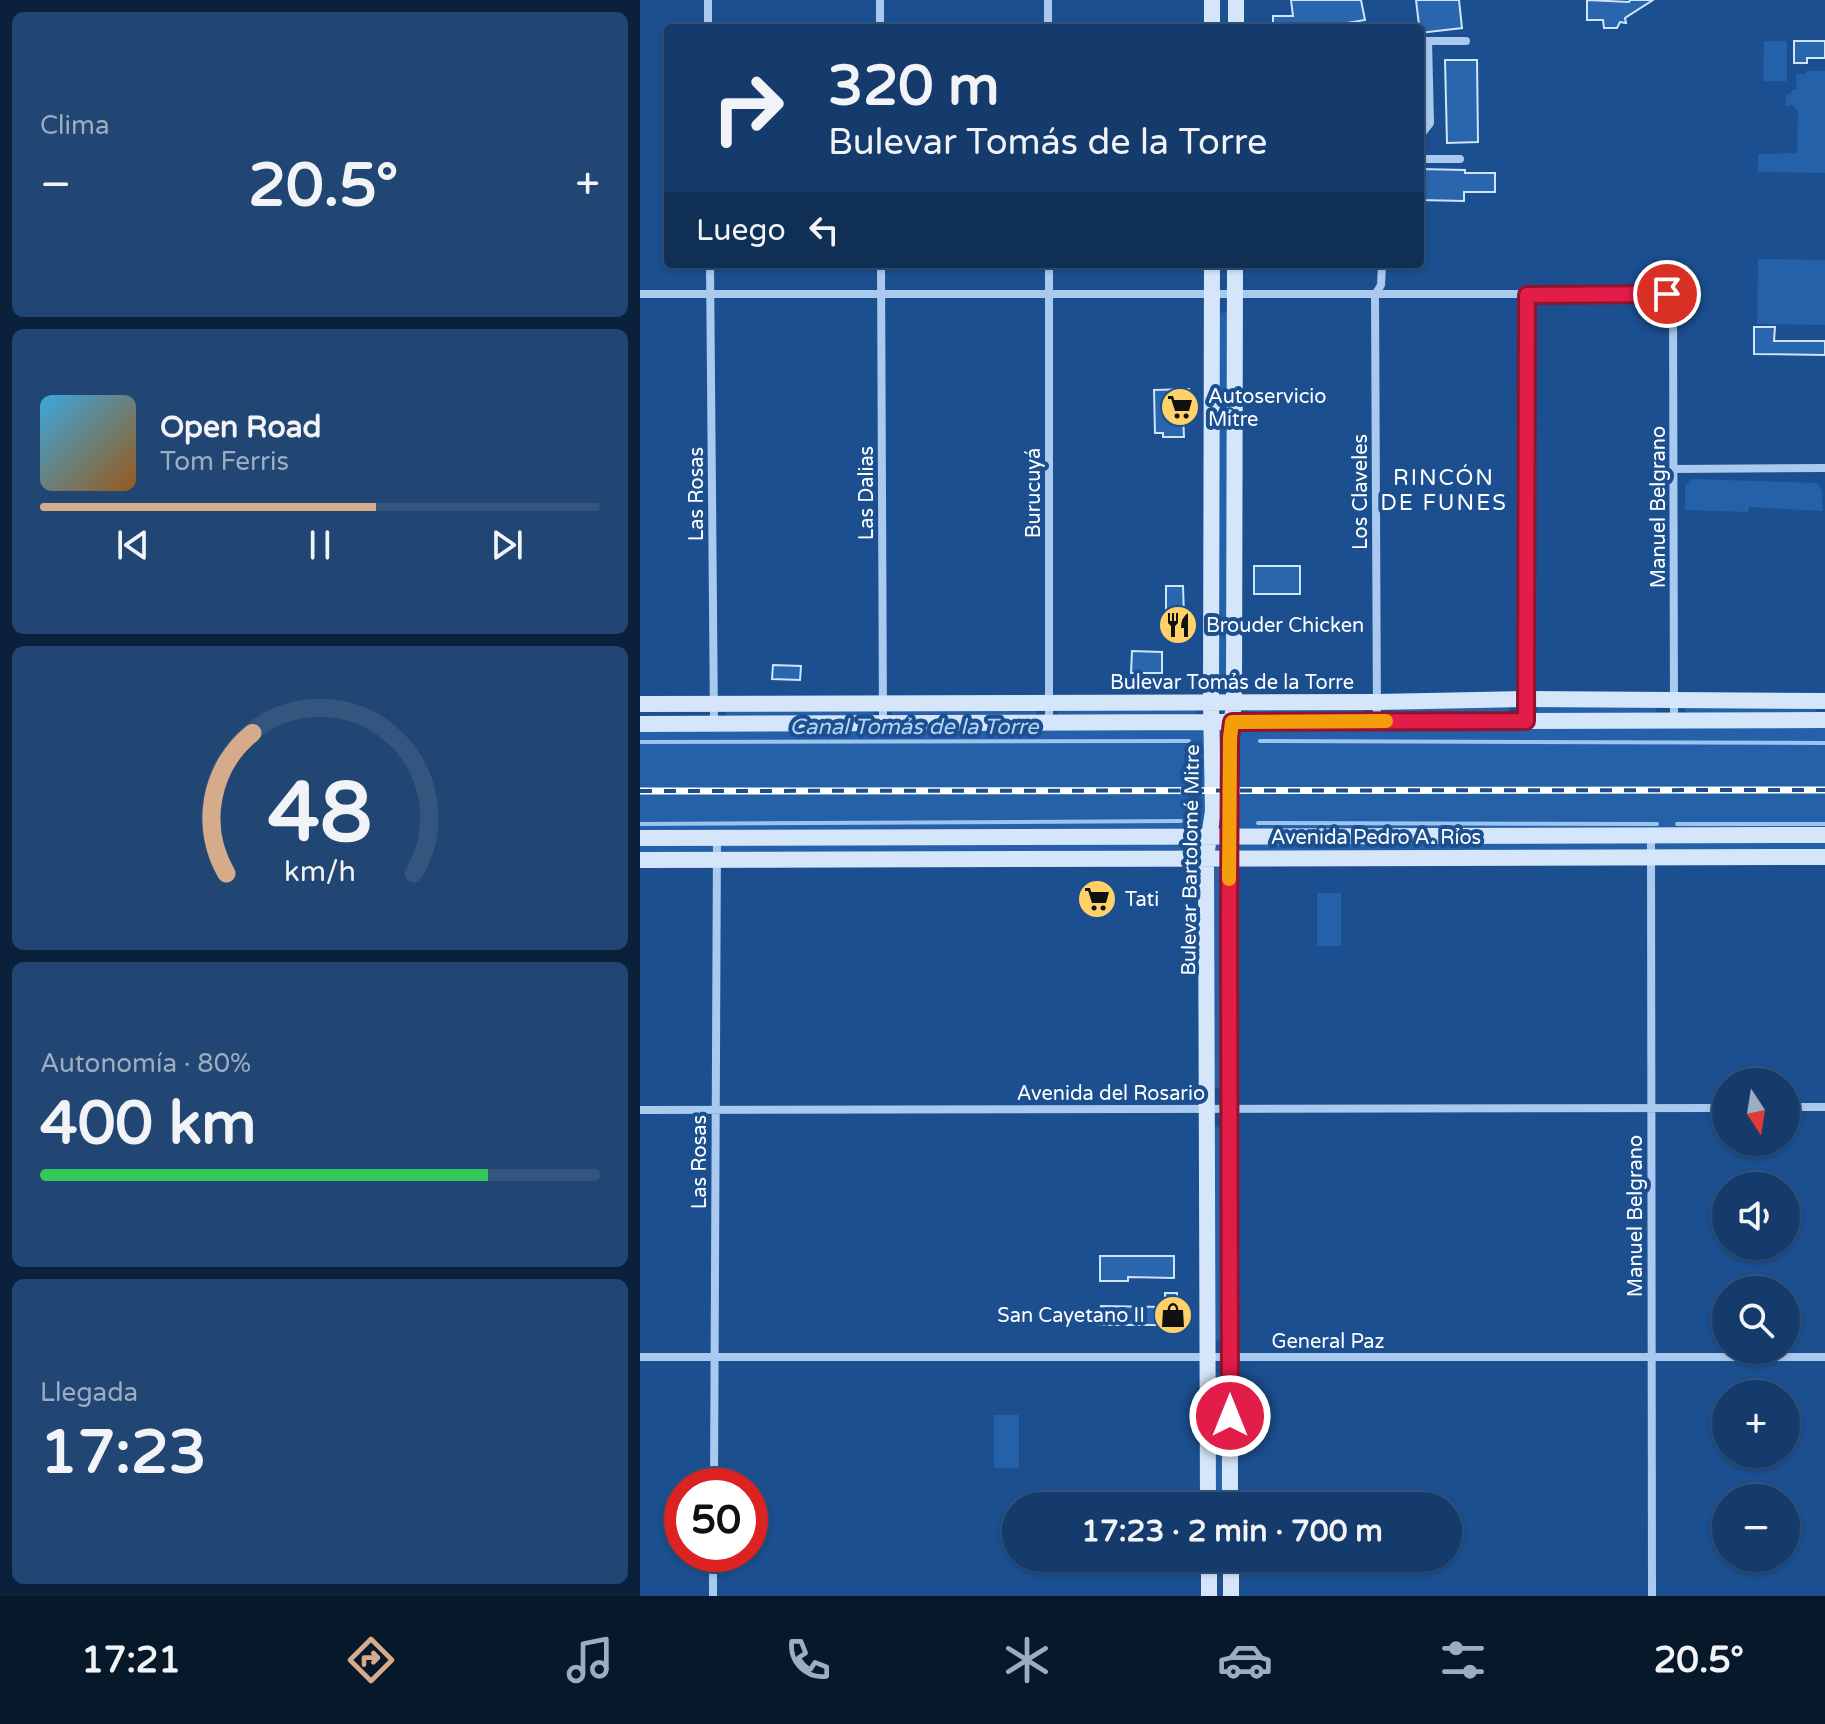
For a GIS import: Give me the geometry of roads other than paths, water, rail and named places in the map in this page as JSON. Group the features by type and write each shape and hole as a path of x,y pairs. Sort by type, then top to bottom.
{"main road":[{"path":"1212,0 1212,24"},
{"path":"1236,0 1236,24"},
{"name":"Bulevar Bartolomé Mitre","path":"1208,1492 1206,857 1213,811 1212,268"},
{"name":"Bulevar Bartolomé Mitre","path":"1230,1492 1229,857 1230,738 1234,702 1235,268"},
{"name":"Bulevar Tomás de la Torre","path":"640,704 1526,699 1825,701"},
{"name":"Bulevar Tomás de la Torre","path":"640,724 1825,720"},
{"name":"Avenida Pedro A. Ríos","path":"640,838 1825,835"},
{"name":"Avenida Pedro A. Ríos","path":"640,860 1825,857"},
{"path":"1209,1572 1209,1596"},
{"path":"1231,1572 1231,1596"}],"street":[{"path":"708,0 708,24"},
{"path":"880,0 880,24"},
{"path":"1048,0 1048,24"},
{"path":"1424,131 1430,123 1424,41 1466,41"},
{"path":"1424,159 1460,159"},
{"name":"Las Rosas","path":"710,268 714,724"},
{"name":"Las Dalias","path":"881,268 883,722"},
{"name":"Burucuyá","path":"1049,268 1049,722"},
{"name":"Los Claveles","path":"1377,721 1375,295 1381,285 1382,268"},
{"path":"640,294 1527,295 1526,721"},
{"name":"Manuel Belgrano","path":"1527,295 1673,294 1674,720"},
{"path":"1673,469 1825,468"},
{"name":"Manuel Belgrano","path":"1651,836 1652,1596"},
{"name":"Las Rosas","path":"714,1468 717,838"},
{"path":"1800,1107 1825,1107"},
{"name":"Avenida del Rosario","path":"640,1110 1712,1108"},
{"name":"General Paz","path":"640,1357 1825,1357"},
{"path":"713,1572 713,1596"}],"waterway":[{"name":"Canal Tomás de la Torre","path":"640,742 1189,741"},
{"name":"Canal Tomás de la Torre","path":"1260,741 1825,743"},
{"path":"640,824 1181,821"},
{"path":"1258,823 1657,824"},
{"path":"1677,824 1825,824"}],"railway":[{"path":"640,791 1825,790"}],"place":[{"name":"Autoservicio Mitre","path":"1180,407"},
{"name":"Brouder Chicken","path":"1178,625"},
{"name":"Tati","path":"1097,899"},
{"name":"San Cayetano II","path":"1173,1315"}],"district":[{"name":"RINCÓN DE FUNES","path":"1444,490"}]}
